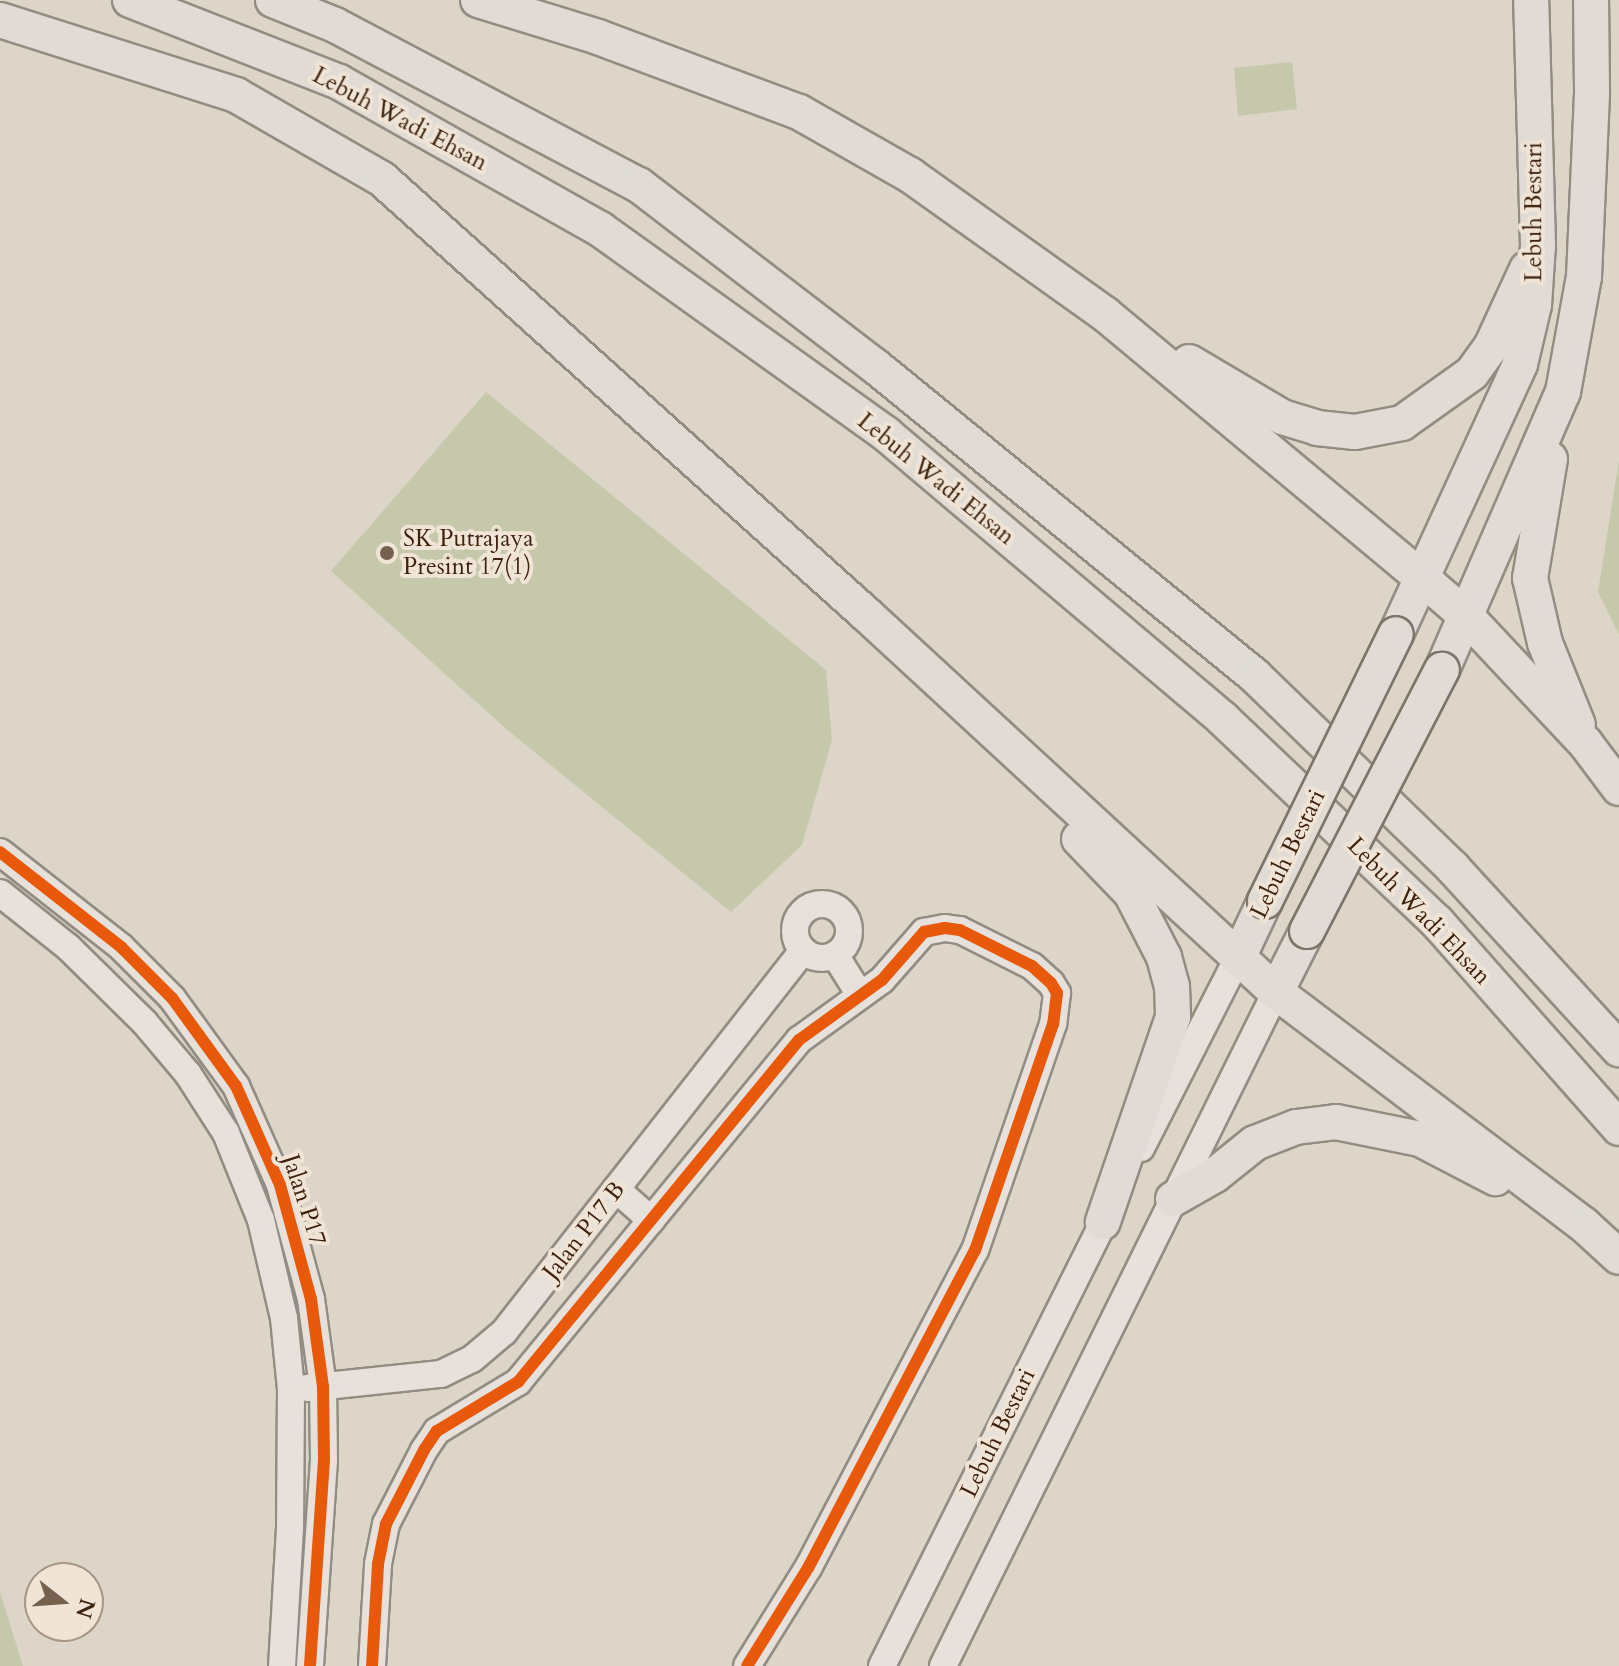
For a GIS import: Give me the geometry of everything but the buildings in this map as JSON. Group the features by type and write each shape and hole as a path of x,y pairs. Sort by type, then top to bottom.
{"main road":[{"name":"Lebuh Wadi Ehsan","path":"130,0 339,82 600,229 886,434 1223,719 1437,922 1619,1128"},
{"name":"Lebuh Wadi Ehsan","path":"273,0 335,25 639,185 875,366 1255,676 1453,868 1619,1049"},
{"path":"478,0 598,37 799,112 910,175 1105,314 1466,616 1586,744 1619,788"},
{"name":"Lebuh Bestari","path":"1238,958 1396,634 1520,364 1534,305 1538,245 1531,0"},
{"name":"Lebuh Bestari","path":"1276,992 1442,670 1563,392 1584,277 1592,91 1591,0"},
{"path":"0,20 236,95 382,179 866,614 1276,992 1584,1225 1619,1257"},
{"path":"1105,314 1282,417 1317,428 1355,432 1402,423 1472,373 1491,347 1538,245"},
{"path":"1563,392 1530,578 1545,643 1586,744"},
{"path":"866,614 1131,893 1164,957 1172,986 1173,1017 1103,1222"},
{"path":"1173,1199 1215,1175 1255,1143 1296,1127 1336,1122 1420,1139 1584,1225"}],"street":[{"name":"Jalan P17","path":"0,852 121,947 172,998 236,1086 280,1185 311,1299 323,1387 324,1460 310,1666"},
{"name":"Jalan P17","path":"0,893 68,947 145,1023 188,1074 226,1133 261,1220 284,1318 291,1389 290,1528 282,1666"},
{"path":"824,903 841,910 849,926 847,943 835,955 818,958 797,943 796,924 806,909 824,903"},
{"path":"372,1666 378,1564 386,1524 437,1431 518,1382 799,1040 882,980 924,932 945,928 960,930 1032,966 1051,983 1057,1006 1042,1062 975,1250 808,1568 747,1666"},
{"name":"Jalan P17 B","path":"291,1389 441,1374 472,1359 504,1332 803,950"},
{"path":"835,955 860,995"},
{"name":"Lebuh Bestari","path":"882,1666 1238,958"},
{"name":"Lebuh Bestari","path":"943,1666 1276,992"},
{"path":"609,1198 644,1229"}],"green space":[{"path":"1292,62 1297,109 1238,116 1234,68"},
{"path":"486,392 826,670 832,740 802,845 731,912 505,728 331,571"},
{"path":"1619,460 1619,635 1598,592"},
{"path":"0,1592 23,1666 0,1666"}],"cycle path":[{"path":"0,852 121,947 172,998 236,1086 280,1185 311,1299 323,1387 324,1460 310,1666"},
{"path":"372,1666 378,1564 386,1524 437,1431 518,1382 799,1040 882,980 924,932 945,928 960,930 1032,966 1051,983 1057,993 1053,1024 975,1250 808,1568 747,1666"}],"place":[{"name":"SK Putrajaya Presint 17(1)","path":"387,553"}]}
